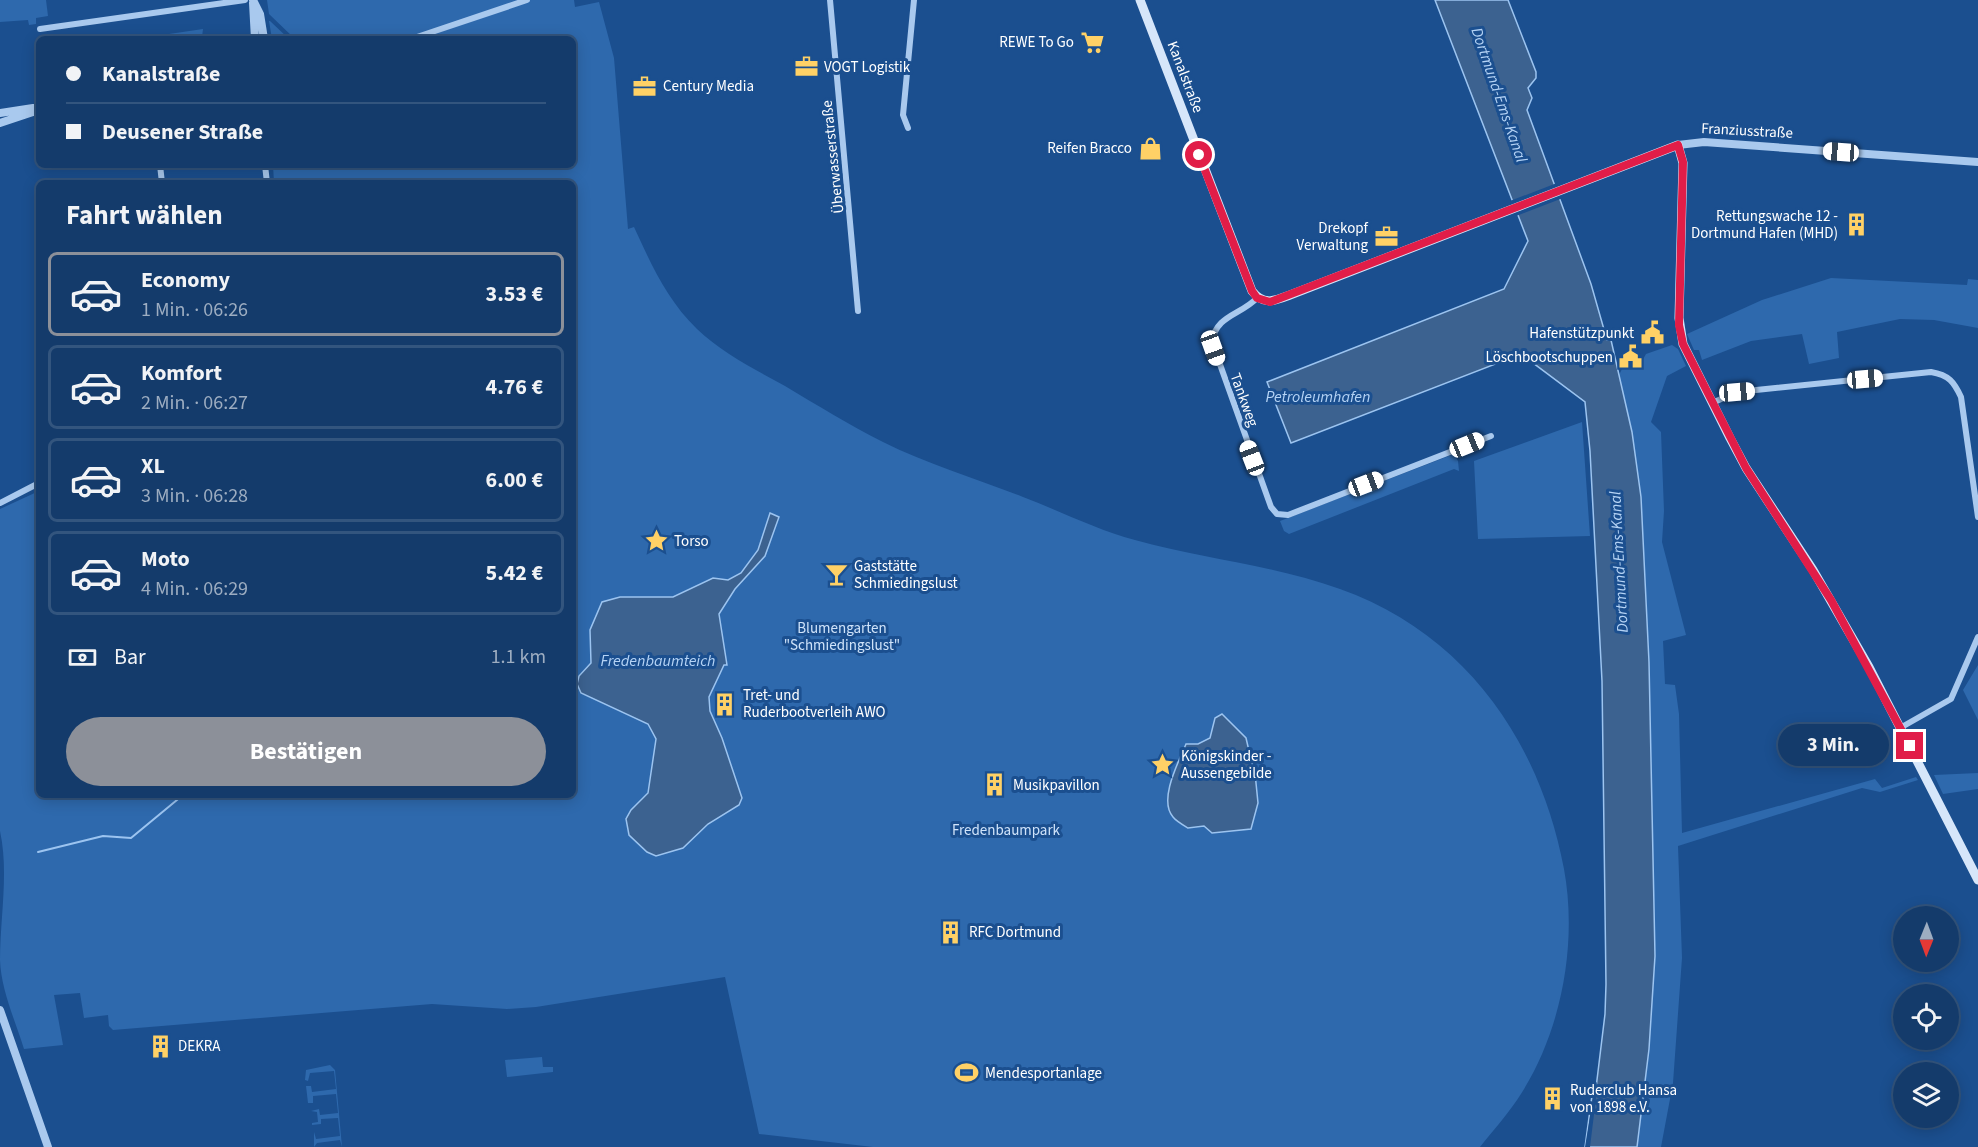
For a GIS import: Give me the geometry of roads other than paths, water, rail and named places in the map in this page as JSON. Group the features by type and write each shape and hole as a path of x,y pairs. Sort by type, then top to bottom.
{"main road":[{"name":"Kanalstraße","path":"1140,0 1252,291 1257,298"},
{"name":"Franziusstraße","path":"1257,298 1270,302 1678,145"},
{"path":"1678,145 1683,169 1680,332 1712,404 1746,468 1834,605 1978,880"}],"street":[{"path":"40,29 245,0"},
{"path":"253,0 255,36"},
{"path":"253,0 260,14 264,36"},
{"path":"420,36 527,0"},
{"name":"Überwasserstraße","path":"830,0 858,311"},
{"path":"908,128 903,115 914,0"},
{"path":"0,113 36,109"},
{"path":"0,123 36,110"},
{"name":"Franziusstraße","path":"1678,145 1704,142 1978,162"},
{"name":"Tankweg","path":"1257,298 1247,307 1222,321 1215,331 1212,342 1229,396 1275,513 1288,514 1491,436"},
{"path":"1712,404 1737,392 1931,372 1944,374 1954,383 1961,397 1978,517"},
{"path":"0,503 36,485"},
{"path":"1900,728 1951,699 1978,637"},
{"path":"0,1010 48,1147"}],"water":[{"path":"1435,0 1508,0 1536,72 1536,78 1528,88 1532,98 1527,110 1591,284 1607,340 1611,340 1632,432 1641,497 1649,662 1655,956 1649,1049 1637,1147 1585,1147 1593,1088 1596,1088 1605,1014 1606,984 1602,681 1590,451 1585,402 1521,354 1291,443 1267,382 1504,289 1528,241"},
{"name":"Fredenbaumteich","path":"770,513 779,517 765,556 735,589 719,614 727,665 724,665 709,697 710,711 722,738 742,798 739,805 708,824 683,848 656,856 647,852 629,835 626,819 631,810 648,793 656,739 648,724 581,693 577,684 579,676 591,663 590,630 602,602 620,597 673,597 713,578 728,580 741,573 758,550"},
{"path":"1222,714 1246,738 1253,768 1257,770 1255,773 1258,803 1251,829 1212,833 1204,826 1188,828 1178,821 1169,810 1168,801 1171,780 1186,744 1198,744 1210,738 1215,718"}],"waterway":[{"path":"38,852 103,836 131,838 179,798"}],"place":[{"name":"REWE To Go","path":"1092,42"},
{"name":"VOGT Logistik","path":"806,67"},
{"name":"Century Media","path":"645,86"},
{"name":"Reifen Bracco","path":"1150,148"},
{"name":"Rettungswache 12 - Dortmund Hafen (MHD)","path":"1856,225"},
{"name":"Drekopf Verwaltung","path":"1386,237"},
{"name":"Hafenstützpunkt","path":"1652,333"},
{"name":"Löschbootschuppen","path":"1631,357"},
{"name":"Torso","path":"656,541"},
{"name":"Gaststätte Schmiedingslust","path":"836,575"},
{"name":"Tret- und Ruderbootverleih AWO","path":"725,704"},
{"name":"Königskinder - Aussengebilde","path":"1163,765"},
{"name":"Musikpavillon","path":"995,785"},
{"name":"RFC Dortmund","path":"951,932"},
{"name":"DEKRA","path":"160,1046"},
{"name":"Mendesportanlage","path":"967,1073"},
{"name":"Ruderclub Hansa von 1898 e.V.","path":"1552,1099"}],"water label":[{"name":"Dortmund-Ems-Kanal","path":"1499,95"},
{"name":"Petroleumhafen","path":"1318,397"},
{"name":"Dortmund-Ems-Kanal","path":"1619,562"}],"park label":[{"name":"Blumengarten \"Schmiedingslust\"","path":"842,636"},
{"name":"Fredenbaumpark","path":"1006,830"}]}
